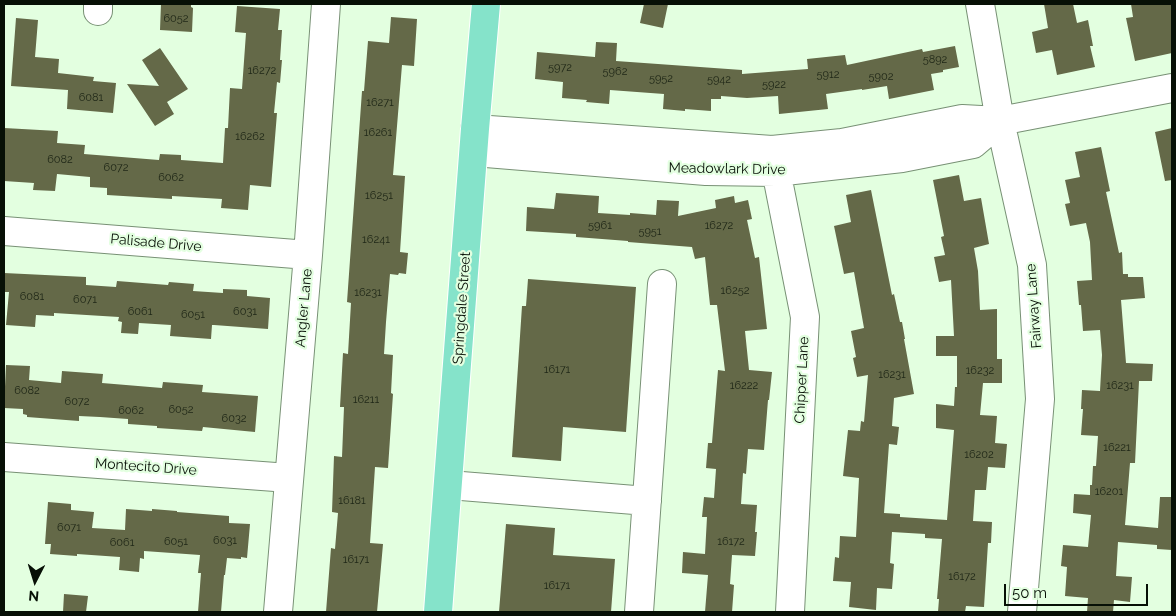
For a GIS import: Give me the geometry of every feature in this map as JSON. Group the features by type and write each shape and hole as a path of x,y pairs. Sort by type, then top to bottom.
{"main road":[{"name":"Springdale Street","path":"438,612 486,4"}],"street":[{"name":"Angler Lane","path":"278,612 308,255 326,4"},
{"name":"Fairway Lane","path":"980,4 1000,121 1032,265 1040,399 1022,612"},
{"name":"Meadowlark Drive","path":"474,140 706,171 774,161 842,143 962,119 1000,121 1172,88"},
{"name":"Chipper Lane","path":"774,161 805,317 790,612"},
{"name":"Palisade Drive","path":"4,230 308,255"},
{"path":"639,612 662,284"},
{"name":"Montecito Drive","path":"4,457 289,478"},
{"path":"449,485 646,501"}],"building":[{"path":"161,4 191,4 193,8 192,32 160,30"},
{"path":"644,4 668,4 663,28 640,23"},
{"path":"1044,4 1073,4 1077,23 1088,20 1093,46 1090,46 1095,67 1057,75 1052,50 1036,53 1032,32 1048,28"},
{"path":"1131,4 1172,4 1172,53 1135,61 1126,18 1133,17"},
{"path":"237,6 280,9 278,30 282,30 280,83 277,82 274,113 277,113 271,187 250,185 248,210 221,208 222,199 172,196 172,199 107,195 107,188 90,187 90,177 57,174 55,191 33,190 34,183 4,181 4,128 58,131 57,143 85,145 84,154 159,160 160,154 181,155 181,160 223,163 225,128 228,128 230,88 242,89 246,33 235,32"},
{"path":"391,17 417,19 414,66 402,65 393,175 405,176 400,252 408,253 406,274 390,274 384,354 393,355 391,393 393,394 388,468 375,467 370,543 383,544 377,612 326,612 331,548 335,549 338,513 332,512 334,456 342,457 344,407 340,407 343,353 348,354 351,303 347,302 362,91 364,91 368,41 389,43"},
{"path":"16,18 38,20 35,57 59,59 58,73 94,77 93,81 116,83 113,113 67,109 68,90 11,86"},
{"path":"596,42 617,43 616,61 742,70 742,74 808,69 807,59 845,55 847,65 922,49 923,52 955,46 959,67 931,74 934,90 889,99 887,86 826,94 828,109 779,114 778,96 747,98 721,96 721,99 711,99 711,111 685,109 685,111 663,109 664,94 610,90 609,104 562,98 563,82 535,79 537,52 595,57"},
{"path":"160,48 188,89 167,102 174,114 155,126 127,84 159,86 142,60"},
{"path":"1172,128 1172,180 1165,181 1155,132"},
{"path":"1101,147 1110,191 1106,192 1119,253 1122,252 1123,274 1128,274 1128,277 1143,277 1145,298 1121,300 1126,363 1153,364 1152,381 1139,381 1135,463 1130,463 1125,525 1158,528 1160,497 1172,497 1172,550 1157,549 1157,545 1118,542 1116,576 1132,577 1130,602 1114,600 1113,612 1087,612 1088,598 1065,596 1067,567 1061,566 1063,545 1088,547 1091,515 1073,513 1074,494 1090,495 1093,466 1096,466 1098,436 1081,435 1082,390 1100,391 1102,355 1100,330 1083,331 1077,281 1092,280 1090,242 1086,223 1070,226 1065,204 1070,203 1065,180 1080,177 1075,152"},
{"path":"959,175 964,201 981,198 989,244 974,248 978,271 980,310 997,309 997,359 1002,359 1002,383 983,383 980,415 997,416 995,443 1007,444 1005,468 988,467 986,490 975,490 973,521 992,522 991,543 988,543 984,607 966,606 965,612 938,612 939,599 937,599 942,539 925,538 925,534 892,532 890,563 894,564 892,589 877,588 876,610 849,607 851,582 833,581 835,557 839,558 840,536 856,537 859,478 843,476 848,430 860,431 861,421 864,422 868,375 857,377 853,358 856,357 851,331 864,328 854,272 844,274 834,226 851,222 846,195 871,190 892,295 894,294 900,322 902,322 914,394 894,398 892,426 899,427 897,445 889,444 884,513 900,514 900,517 947,520 954,430 936,428 936,404 954,406 955,387 957,387 957,356 936,356 936,336 954,336 951,280 939,282 934,257 945,255 941,237 944,236 933,180"},
{"path":"556,193 599,196 598,213 630,215 630,213 656,215 657,200 679,201 678,216 716,208 715,200 734,196 735,203 748,200 752,219 747,220 755,258 759,257 767,329 745,331 749,370 772,372 764,450 748,449 746,474 743,473 741,504 757,505 755,556 732,555 730,584 734,585 732,612 705,612 708,575 682,573 683,552 705,554 707,517 702,517 704,497 714,498 716,469 706,468 708,443 712,443 718,370 725,371 717,305 710,305 705,257 695,259 692,247 576,237 576,234 526,231 527,207 554,209"},
{"path":"4,273 86,277 86,285 116,287 117,281 168,285 169,282 194,284 193,291 223,293 223,289 247,290 247,296 270,298 268,329 212,325 211,339 170,336 171,325 139,323 138,334 121,333 122,322 118,321 119,317 54,313 54,316 36,315 35,327 6,325 9,292 4,292"},
{"path":"528,279 636,287 626,432 563,427 561,461 512,457 522,306 526,306"},
{"path":"6,365 30,366 29,380 61,383 62,371 103,374 102,383 162,388 163,382 203,385 202,392 258,396 255,432 203,427 202,431 157,428 157,426 128,424 128,419 100,417 79,416 79,421 27,417 27,415 23,414 23,409 4,408"},
{"path":"48,502 71,504 71,510 94,512 92,528 125,530 126,509 152,511 152,509 229,516 229,523 250,524 247,558 227,558 221,612 198,612 201,573 198,573 200,555 144,551 144,559 140,558 139,572 119,570 120,557 50,554 51,544 45,544"},
{"path":"506,524 555,528 553,555 615,559 611,612 499,612"},
{"path":"64,594 88,596 86,612 63,612"}]}
